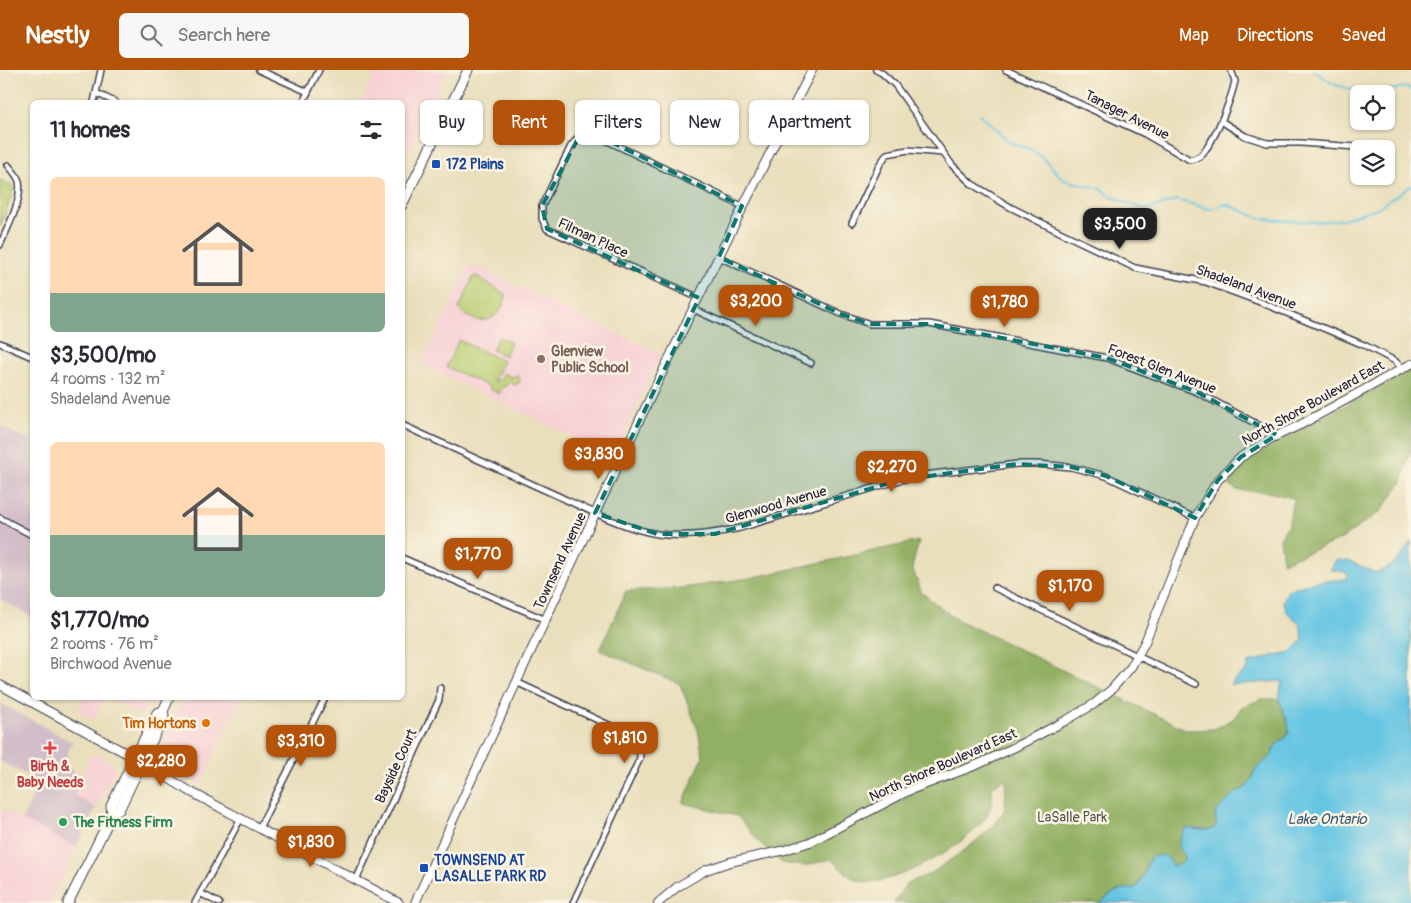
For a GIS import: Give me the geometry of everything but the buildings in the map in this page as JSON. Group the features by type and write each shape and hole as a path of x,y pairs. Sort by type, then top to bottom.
{"main road":[{"path":"405,199 468,70"},
{"path":"68,903 112,814 119,810 138,761 164,716 163,710 168,700"}],"street":[{"path":"94,100 101,70"},
{"path":"259,70 308,92"},
{"path":"304,100 319,70"},
{"name":"Townsend Avenue","path":"415,903 595,513 742,206 812,70"},
{"name":"Shadeland Avenue","path":"876,70 895,85 952,166 972,184 1010,207 1135,268 1206,282 1260,302 1364,345 1395,361 1402,368"},
{"name":"Tanager Avenue","path":"1006,70 1145,134 1190,160 1199,157 1206,149 1221,121"},
{"path":"1230,70 1236,81 1221,121 1245,136 1267,143 1350,146"},
{"path":"96,94 110,100"},
{"name":"Filman Place","path":"699,298 547,229 542,219 542,206 570,146 580,135 588,132 742,206"},
{"path":"852,223 880,164 887,154 908,150 943,153"},
{"path":"0,244 9,225 19,192 17,176 8,165"},
{"name":"Forest Glen Avenue","path":"719,257 841,314 870,324 929,324 1108,358 1198,392 1277,435"},
{"path":"693,309 811,363"},
{"path":"0,343 30,356"},
{"name":"North Shore Boulevard East","path":"658,903 676,887 706,870 810,842 910,790 1015,748 1065,722 1094,704 1112,689 1131,667 1145,642 1195,518 1218,480 1241,458 1277,435 1300,425 1411,364"},
{"name":"Glenwood Avenue","path":"405,426 595,513 650,532 701,536 740,528 900,480 924,475 1017,464 1038,464 1071,468 1106,476 1195,518"},
{"path":"0,518 30,533"},
{"path":"405,559 546,620"},
{"path":"994,588 1196,684"},
{"path":"516,682 626,733 636,739 640,748 640,758 573,903"},
{"path":"0,685 240,818 399,903"},
{"name":"Bayside Court","path":"356,880 439,700 440,688"},
{"path":"260,828 324,700"},
{"path":"195,903 240,818"},
{"path":"200,893 219,903"}],"highlighted area":[{"path":"580,135 597,135 742,206 719,257 841,314 870,324 929,324 1107,358 1197,392 1277,435 1241,457 1218,480 1195,518 1106,476 1071,467 1017,464 900,480 715,534 657,534 595,513 699,298 547,229 542,206"}],"shaded area":[{"path":"376,70 439,70 446,73 433,100 420,100 420,127 405,159 405,100 362,100"},
{"name":"Glenview Public School","path":"470,264 660,354 614,456 421,364"},
{"path":"0,426 30,440 30,616 0,599"},
{"path":"84,700 103,700 94,720 78,710"},
{"path":"110,700 150,700 142,716"},
{"path":"181,700 241,700 201,786 158,764 156,758"},
{"path":"0,703 72,742 63,765 82,777 74,795 96,808 76,847 22,820 40,782 0,761"},
{"path":"93,753 112,763 115,771 96,808 73,795"},
{"path":"0,808 76,847 49,903 4,903 0,901"}],"green space":[{"path":"0,180 12,186 13,192 0,227"},
{"path":"477,276 506,295 499,311 494,317 487,320 473,319 459,309 473,277"},
{"path":"498,337 511,342 505,356 492,350"},
{"path":"459,340 503,361 493,382 497,381 503,373 511,377 517,375 520,379 519,383 515,385 509,382 505,387 503,386 499,394 490,389 490,387 446,367"},
{"path":"1411,370 1411,454 1409,455 1402,482 1381,511 1340,540 1283,562 1280,538 1289,523 1293,498 1268,492 1237,490 1226,483 1246,459"},
{"name":"LaSalle Park","path":"919,541 912,568 922,593 954,618 1187,730 1214,729 1233,719 1241,708 1261,699 1279,699 1289,731 1285,738 1275,746 1272,755 1254,771 1247,787 1235,793 1215,817 1217,824 1209,830 1198,829 1178,848 1184,854 1184,859 1181,863 1175,866 1170,864 1145,871 1138,886 1132,890 1124,889 1115,892 1101,903 894,903 906,884 930,874 965,850 994,826 1005,809 1006,778 991,787 992,800 990,810 968,836 952,848 914,869 879,881 865,882 855,879 846,874 831,859 804,866 782,863 760,843 737,816 683,803 703,757 698,730 680,684 600,650 626,591 682,588 750,578"}],"water":[{"name":"Lake Ontario","path":"1411,541 1411,903 1101,903 1115,892 1138,886 1150,857 1165,855 1172,866 1181,864 1185,859 1184,854 1178,848 1185,829 1211,830 1214,828 1216,824 1215,813 1235,793 1247,787 1254,771 1272,755 1275,746 1289,732 1288,723 1279,699 1282,681 1230,685 1248,669 1248,663 1291,652 1303,640 1300,625 1287,612 1283,601 1288,590 1314,582 1346,579 1348,574 1330,570 1336,560 1348,561 1376,573 1397,561"}],"waterway":[{"path":"1313,70 1333,84 1350,89"},
{"path":"1395,89 1405,87 1411,90"},
{"path":"980,114 1009,142 1032,150 1043,158 1064,180 1101,189 1112,197 1144,209 1176,200 1210,209 1227,204 1261,219 1318,222 1343,219 1377,208 1411,186"}],"place":[{"name":"172 Plains","path":"436,164"},
{"name":"Glenview Public School","path":"541,359"},
{"name":"Tim Hortons","path":"206,723"},
{"name":"Birth & Baby Needs","path":"50,748"},
{"name":"The Fitness Firm","path":"63,822"},
{"name":"TOWNSEND AT LASALLE PARK RD","path":"424,868"}]}
